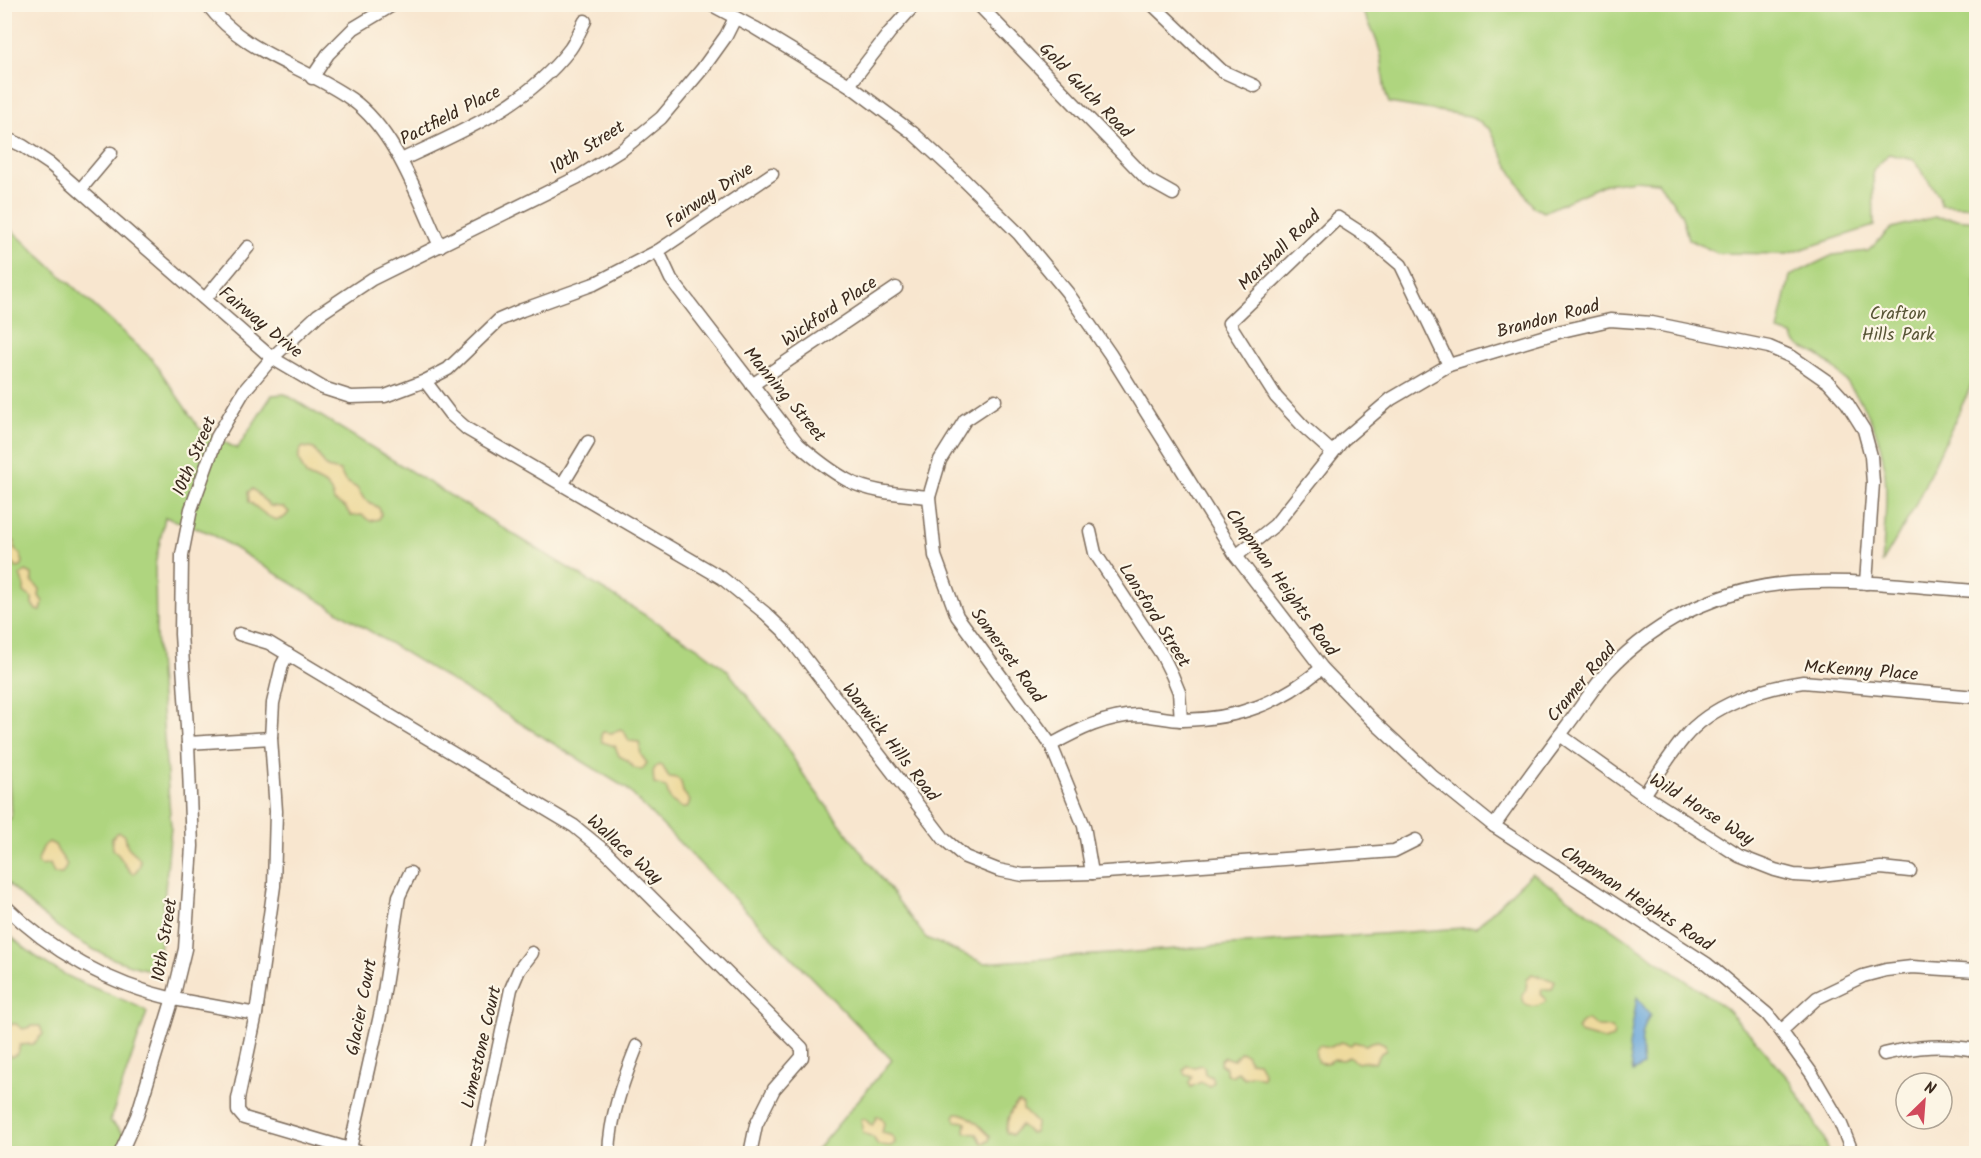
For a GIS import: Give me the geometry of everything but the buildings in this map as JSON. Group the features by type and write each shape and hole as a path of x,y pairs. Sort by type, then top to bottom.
{"street":[{"path":"207,4 220,21 241,39 353,100 382,132 401,160 440,246"},
{"path":"312,78 328,54 354,28 394,4"},
{"name":"Chapman Heights Road","path":"710,4 849,85 913,133 965,180 1019,234 1067,292 1110,354 1236,556 1322,668 1371,719 1432,776 1494,826 1707,964 1767,1014 1812,1074 1840,1122 1853,1154"},
{"path":"849,85 915,4"},
{"name":"Gold Gulch Road","path":"978,4 1148,180 1173,194"},
{"path":"1152,4 1222,71 1255,86"},
{"name":"10th Street","path":"120,1154 137,1116 173,998 185,949 192,846 181,634 182,555 191,509 217,437 244,391 272,358 318,315 372,279 578,177 623,148 661,118 696,77 726,36 735,18"},
{"name":"Pactfield Place","path":"401,160 477,124 525,95 552,70 571,48 585,21"},
{"name":"Fairway Drive","path":"4,137 23,146 50,164 272,358 322,387 351,397 385,396 425,381 448,369 499,321 522,310 594,284 658,251 772,174"},
{"path":"80,190 111,153"},
{"name":"Marshall Road","path":"1332,452 1276,397 1229,323 1338,218 1369,238 1401,265 1449,365"},
{"path":"205,299 248,247"},
{"name":"Manning Street","path":"658,251 671,279 798,444 849,481 880,491 929,497"},
{"name":"Wickford Place","path":"752,385 896,288"},
{"name":"Brandon Road","path":"1236,556 1275,525 1343,440 1391,399 1449,365 1562,331 1610,320 1652,323 1769,347 1792,357 1828,382 1847,403 1863,430 1871,456 1873,483 1866,583"},
{"name":"Warwick Hills Road","path":"425,381 450,414 467,429 722,578 765,613 785,633 944,839 965,857 998,870 1023,875 1092,873 1394,851 1416,840"},
{"name":"Somerset Road","path":"994,400 965,420 940,460 929,497 934,556 957,616 1051,745 1074,796 1084,826 1092,873"},
{"path":"562,485 588,442"},
{"name":"Lansford Street","path":"1090,531 1095,553 1172,675 1179,692 1181,720"},
{"name":"Cramer Road","path":"1494,826 1607,673 1639,642 1676,616 1722,597 1770,585 1808,582 1866,583 1977,591"},
{"name":"Wallace Way","path":"238,634 269,643 574,826 607,853 802,1048 802,1057 774,1089 756,1125 750,1154"},
{"path":"288,654 282,665 273,703 270,738 276,811 274,886 256,1014 238,1099 238,1111 244,1118 366,1154"},
{"path":"1051,745 1084,726 1111,719 1137,715 1181,720 1216,718 1239,713 1282,697 1322,668"},
{"name":"McKenny Place","path":"1644,795 1685,736 1716,711 1776,686 1803,682 1977,696"},
{"name":"Wild Horse Way","path":"1560,735 1644,795 1739,856 1775,870 1794,875 1812,876 1881,868 1910,871"},
{"path":"188,743 270,738"},
{"name":"Glacier Court","path":"350,1149 381,1011 399,896 410,873"},
{"path":"4,905 22,923 61,952 109,977 173,998 256,1014"},
{"name":"Limestone Court","path":"476,1154 512,989 519,970 532,953"},
{"path":"1781,1031 1817,998 1863,976 1912,968 1977,971"},
{"path":"609,1154 609,1137 618,1094 637,1046"},
{"path":"1884,1054 1917,1047 1955,1046 1977,1050"}],"green space":[{"path":"1359,5 1976,5 1976,207 1941,205 1939,196 1914,160 1889,154 1873,170 1874,226 1787,254 1717,253 1688,239 1681,213 1658,182 1635,180 1605,184 1544,212 1533,207 1507,164 1490,129 1469,116 1389,103 1384,87 1379,46"},
{"name":"Crafton Hills Park","path":"1935,217 1976,221 1976,375 1912,512 1882,563 1886,485 1879,440 1870,417 1857,395 1836,370 1819,356 1798,345 1792,335 1778,331 1790,276 1833,255 1868,251 1892,228"},
{"path":"5,224 152,359 199,428 237,449 272,395 285,394 697,647 727,670 779,736 807,780 926,938 984,963 1476,927 1532,873 1725,1008 1791,1082 1824,1138 1829,1153 814,1153 892,1060 626,788 210,533 165,517 155,565 156,634 171,827 158,963 149,970 128,964 89,947 52,923 5,880 5,822 11,818 5,702"},
{"path":"4,930 58,971 147,1012 110,1121 143,1151 150,1153 5,1153"}],"sand":[{"path":"303,447 314,449 327,468 340,471 345,481 357,488 364,499 379,508 381,514 379,519 370,521 362,515 351,516 345,507 334,501 327,487 306,475 299,457"},
{"path":"253,489 270,506 283,507 289,512 279,519 269,517 249,502 248,492"},
{"path":"5,540 15,542 14,549 20,554 23,562 21,567 17,568 11,561 5,560"},
{"path":"26,571 32,574 32,582 40,589 39,596 43,602 41,611 36,610 32,604 32,598 24,592 20,575"},
{"path":"620,729 624,731 629,741 639,742 641,755 647,763 642,770 634,768 627,760 619,756 615,746 602,742 603,732 612,733"},
{"path":"660,765 669,777 677,778 681,782 683,792 690,801 687,808 682,808 670,800 666,787 654,784 654,770"},
{"path":"119,832 125,835 127,845 140,860 138,869 133,874 113,849 112,839"},
{"path":"49,842 55,845 67,865 62,874 54,874 50,864 41,866 37,863 44,845"},
{"path":"1532,974 1555,981 1552,989 1542,989 1541,994 1546,999 1545,1002 1529,1006 1524,1003 1522,996 1526,991 1527,979"},
{"path":"1588,1020 1598,1027 1612,1028 1613,1037 1604,1040 1580,1033 1577,1029 1582,1022"},
{"path":"12,1024 23,1029 40,1026 43,1034 33,1044 20,1045 18,1053 11,1057 5,1048 4,1029"},
{"path":"1378,1041 1385,1044 1386,1050 1381,1053 1375,1063 1365,1061 1358,1063 1349,1057 1323,1063 1318,1062 1316,1058 1319,1045 1331,1047 1341,1042 1351,1045 1354,1042 1366,1045"},
{"path":"1240,1052 1246,1054 1249,1061 1258,1062 1264,1073 1263,1078 1253,1075 1244,1078 1238,1072 1231,1076 1226,1073 1226,1068 1220,1064 1221,1059 1225,1057 1233,1060"},
{"path":"1201,1065 1204,1067 1205,1074 1212,1077 1213,1083 1209,1086 1201,1082 1191,1087 1189,1083 1192,1077 1186,1075 1184,1070 1187,1066"},
{"path":"1019,1102 1023,1105 1023,1110 1036,1123 1035,1132 1030,1133 1021,1125 1012,1135 1006,1132 1009,1115"},
{"path":"956,1113 966,1115 975,1121 990,1136 989,1141 982,1143 977,1134 967,1133 965,1131 966,1122 956,1121 954,1117"},
{"path":"877,1116 882,1118 884,1124 882,1133 894,1138 895,1143 891,1146 878,1145 873,1137 863,1133 861,1120 865,1119 872,1126"}],"water":[{"path":"1637,997 1650,1015 1642,1034 1643,1066 1633,1072 1629,1047"}]}
